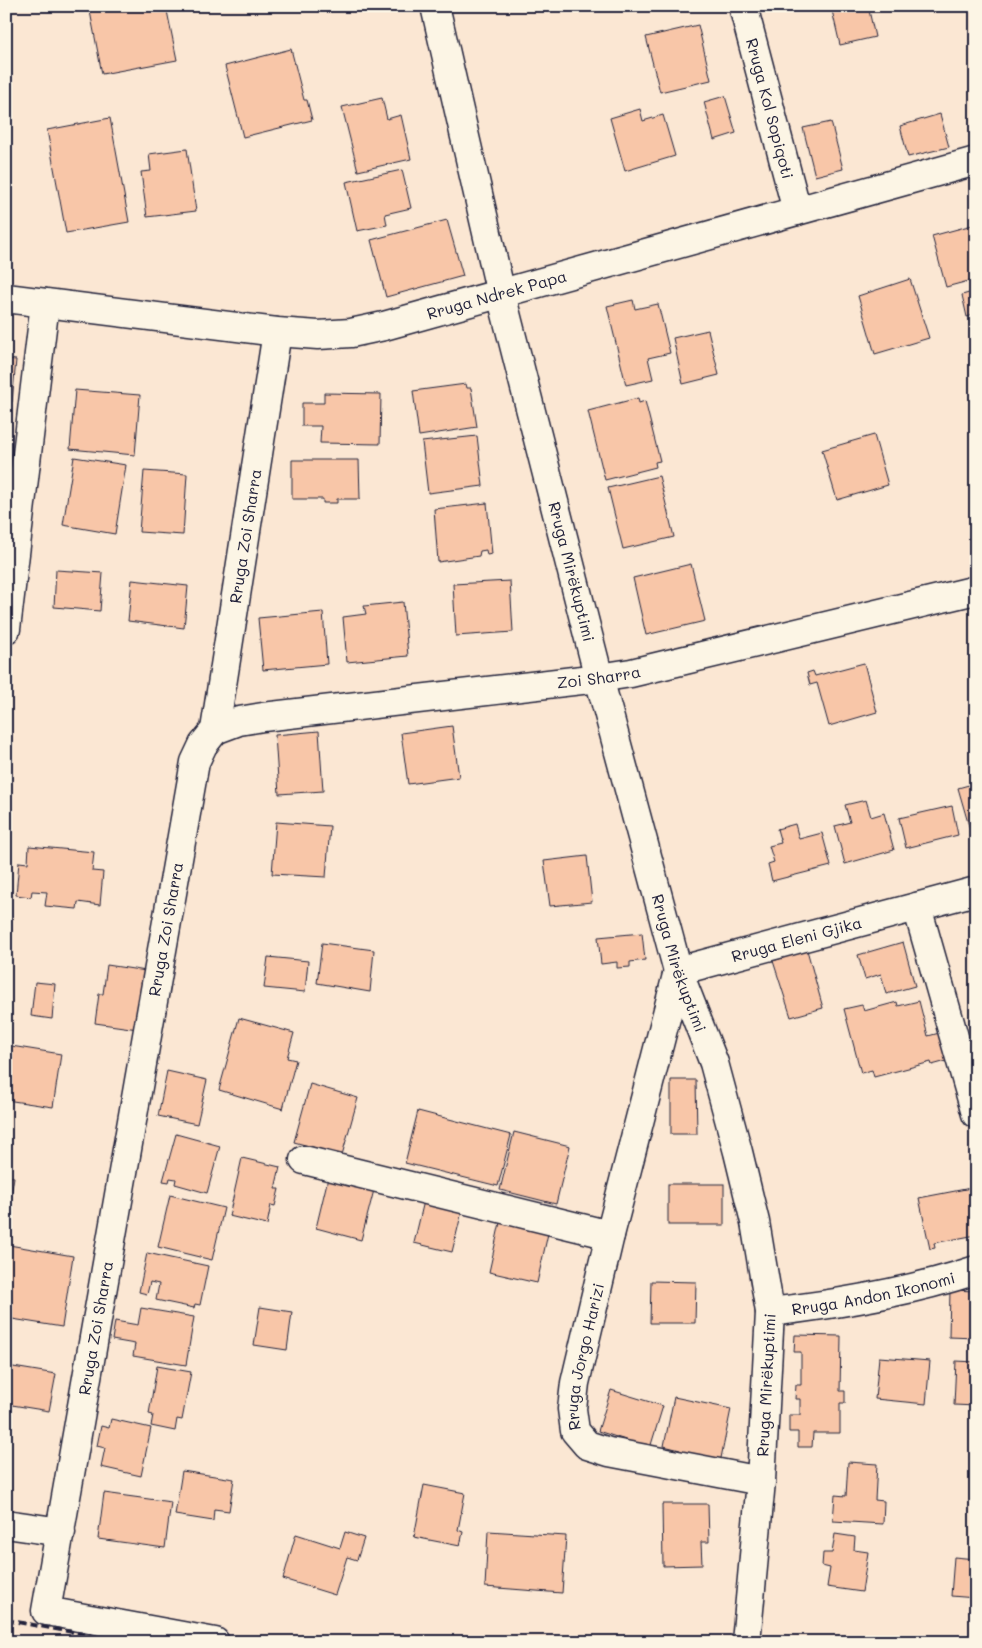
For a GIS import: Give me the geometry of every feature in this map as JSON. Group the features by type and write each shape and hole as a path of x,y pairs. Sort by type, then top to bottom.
{"street":[{"name":"Rruga Mirëkuptimi","path":"435,6 501,294 599,678 678,970 714,1064 755,1222 770,1312 761,1481 746,1642"},
{"name":"Rruga Kol Sopiqoti","path":"743,6 797,211"},
{"name":"Rruga Ndrek Papa","path":"6,298 277,332 318,335 351,333 501,294 976,161"},
{"path":"6,628 45,302"},
{"name":"Rruga Zoi Sharra","path":"215,1642 46,1611 195,762 203,745 215,730 277,332"},
{"name":"Zoi Sharra","path":"215,730 239,721 263,717 599,678 640,670 976,590"},
{"name":"Rruga Eleni Gjika","path":"678,970 976,890"},
{"path":"917,907 976,1114"},
{"name":"Rruga Jorgo Harizi","path":"678,970 610,1235 575,1383 572,1409 574,1431 587,1445 609,1452 761,1481"},
{"path":"304,1160 610,1235"},
{"name":"Rruga Andon Ikonomi","path":"770,1312 820,1306 908,1289 976,1270"},
{"path":"6,1524 61,1532"}],"building":[{"path":"89,6 166,6 177,60 102,74"},
{"path":"831,6 868,6 875,37 840,45"},
{"path":"698,25 711,80 660,92 646,37"},
{"path":"291,49 304,100 307,100 312,120 243,137 225,66"},
{"path":"725,96 736,133 714,140 704,102"},
{"path":"382,98 387,119 401,115 411,159 358,171 342,107"},
{"path":"640,109 643,121 663,115 675,156 625,171 610,118"},
{"path":"940,114 949,147 908,157 900,126"},
{"path":"110,118 129,222 66,233 47,130"},
{"path":"831,122 843,169 815,176 803,128"},
{"path":"187,149 196,211 147,217 141,172 151,171 149,154"},
{"path":"402,170 411,208 385,214 387,225 357,231 346,182"},
{"path":"447,220 463,276 386,297 371,240"},
{"path":"976,224 976,279 946,287 932,236"},
{"path":"910,279 929,338 875,354 858,296"},
{"path":"976,291 976,314 967,317 962,295"},
{"path":"633,300 635,309 658,304 670,353 648,358 653,379 626,385 607,306"},
{"path":"708,330 719,375 683,384 673,338"},
{"path":"6,359 16,360 12,402 6,402"},
{"path":"466,384 467,388 471,388 477,427 419,436 413,391"},
{"path":"75,390 140,395 135,455 70,449"},
{"path":"324,393 381,394 380,444 320,443 321,426 302,426 302,403 324,403"},
{"path":"638,398 639,403 645,401 660,461 655,462 656,467 605,480 588,411"},
{"path":"874,435 888,485 837,500 822,450"},
{"path":"477,436 483,486 428,493 422,442"},
{"path":"74,457 126,465 115,534 63,525"},
{"path":"292,460 359,460 360,499 337,499 337,503 323,503 323,499 292,499"},
{"path":"144,471 187,474 183,535 139,532"},
{"path":"659,476 674,537 623,549 608,488"},
{"path":"487,503 492,554 487,555 486,550 480,551 479,556 438,562 434,509"},
{"path":"691,564 705,621 646,635 633,578"},
{"path":"56,570 103,573 100,611 54,607"},
{"path":"132,580 188,586 184,628 128,621"},
{"path":"510,581 513,632 456,636 453,584"},
{"path":"403,602 408,656 347,662 343,617 366,614 364,606"},
{"path":"323,612 327,664 263,670 258,618"},
{"path":"864,663 877,712 829,726 817,683 810,685 807,673 813,671 815,676"},
{"path":"452,726 459,777 408,784 401,733"},
{"path":"319,731 323,791 279,794 275,735"},
{"path":"976,783 976,831 971,833 958,788"},
{"path":"866,800 871,817 884,813 894,850 845,864 835,826 850,822 845,805"},
{"path":"952,806 958,835 906,848 899,818"},
{"path":"276,822 330,826 326,877 272,874"},
{"path":"795,824 799,839 822,833 831,866 772,881 768,864 774,862 769,846 781,843 777,829"},
{"path":"29,846 94,852 92,871 103,872 100,905 78,902 77,909 45,906 47,892 32,891 31,897 16,895 19,862 28,863"},
{"path":"587,856 592,902 550,906 544,861"},
{"path":"642,933 645,960 630,962 630,967 617,968 617,962 601,964 598,937"},
{"path":"903,942 915,986 886,994 881,974 865,979 858,955"},
{"path":"322,943 374,950 370,992 317,983"},
{"path":"807,950 823,1008 791,1017 773,961"},
{"path":"268,957 308,961 305,992 264,988"},
{"path":"107,965 153,972 145,1030 95,1023 99,994 103,994"},
{"path":"35,982 55,984 52,1019 31,1016"},
{"path":"919,1001 928,1036 947,1031 954,1059 932,1065 931,1062 874,1077 872,1070 861,1073 844,1009 862,1005 864,1011 897,1002 898,1006"},
{"path":"239,1018 294,1033 287,1058 296,1060 283,1109 219,1090"},
{"path":"11,1046 61,1054 53,1107 6,1100 6,1080"},
{"path":"167,1071 207,1080 197,1124 158,1116"},
{"path":"671,1080 696,1080 697,1134 671,1134"},
{"path":"310,1084 358,1098 342,1155 294,1142"},
{"path":"418,1111 511,1135 498,1186 405,1163"},
{"path":"514,1132 570,1146 556,1204 500,1190"},
{"path":"176,1134 220,1146 207,1193 175,1184 176,1179 170,1178 169,1182 163,1181"},
{"path":"242,1158 280,1167 275,1189 279,1189 275,1206 271,1205 267,1225 229,1216"},
{"path":"6,1176 14,1177 6,1225"},
{"path":"328,1178 374,1190 361,1240 316,1228"},
{"path":"668,1184 724,1184 724,1225 668,1225"},
{"path":"976,1187 976,1235 934,1243 935,1248 930,1249 919,1198"},
{"path":"170,1195 224,1208 212,1260 158,1247"},
{"path":"424,1201 462,1211 452,1252 414,1243"},
{"path":"501,1218 549,1229 537,1283 489,1272"},
{"path":"9,1245 73,1256 62,1327 6,1318 6,1259"},
{"path":"147,1253 208,1266 200,1305 195,1304 194,1308 156,1300 159,1284 150,1282 147,1294 139,1292"},
{"path":"651,1281 696,1282 695,1323 650,1323"},
{"path":"950,1290 976,1291 976,1338 949,1337"},
{"path":"260,1307 292,1312 287,1350 254,1345"},
{"path":"141,1308 194,1317 186,1365 133,1356 135,1344 112,1340 115,1321 138,1325"},
{"path":"795,1335 841,1336 840,1391 845,1391 845,1403 840,1403 840,1433 813,1433 812,1447 798,1447 798,1432 789,1432 789,1415 800,1415 800,1399 795,1399 796,1385 801,1385 801,1352 794,1352"},
{"path":"879,1357 930,1361 926,1404 875,1399"},
{"path":"956,1361 976,1362 976,1406 954,1405"},
{"path":"7,1366 56,1374 49,1411 6,1404"},
{"path":"157,1366 191,1372 182,1420 177,1419 175,1431 151,1426 153,1415 149,1414"},
{"path":"611,1390 663,1406 650,1448 598,1431"},
{"path":"674,1397 731,1409 720,1463 678,1454 680,1450 664,1446"},
{"path":"111,1419 151,1428 141,1476 101,1467 105,1448 97,1446 101,1426 109,1428"},
{"path":"848,1462 877,1464 875,1500 884,1501 883,1524 833,1521 835,1495 846,1496"},
{"path":"182,1471 234,1479 229,1511 214,1509 213,1521 175,1515"},
{"path":"424,1485 465,1493 458,1530 463,1532 460,1546 414,1537"},
{"path":"104,1493 171,1502 165,1548 98,1539"},
{"path":"662,1504 708,1504 709,1542 701,1542 702,1565 663,1566"},
{"path":"488,1531 566,1536 562,1593 485,1587"},
{"path":"345,1532 364,1538 357,1560 347,1557 335,1595 283,1579 296,1534 340,1548"},
{"path":"835,1534 855,1537 854,1550 868,1552 862,1592 827,1587 830,1568 822,1566 823,1553 832,1553"},
{"path":"954,1557 976,1559 976,1598 951,1596"}],"railway":[{"path":"6,1620 128,1642"}]}
